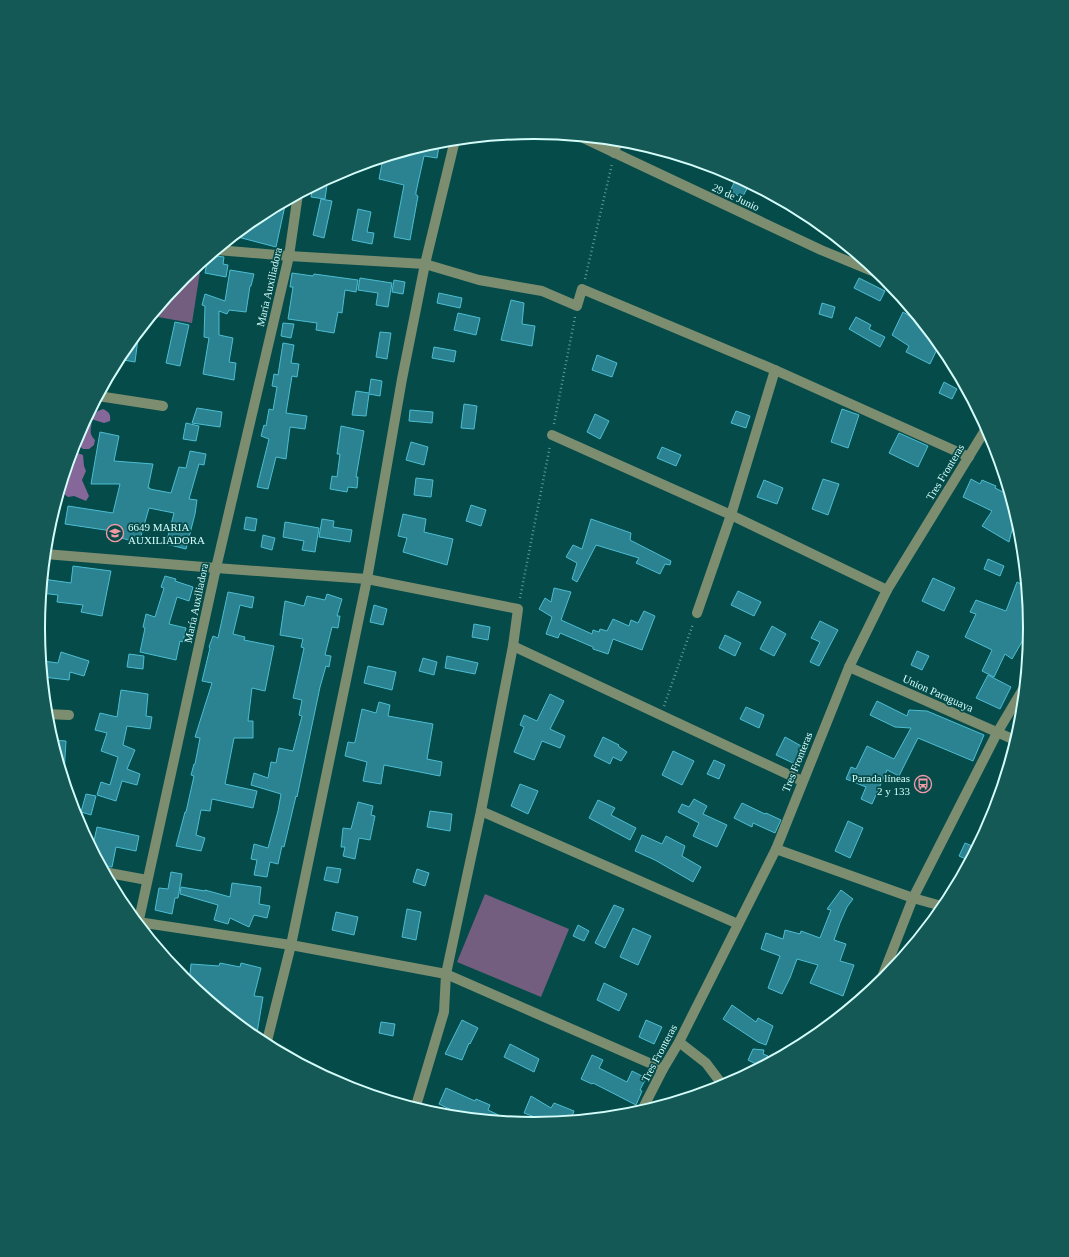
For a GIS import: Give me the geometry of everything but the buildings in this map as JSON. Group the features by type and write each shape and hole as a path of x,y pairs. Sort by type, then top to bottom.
{"street":[{"name":"29 de Junio","path":"592,142 821,250 867,269"},
{"path":"268,1039 291,945 366,579 402,379 425,264 455,146"},
{"path":"614,153 616,146"},
{"name":"María Auxiliadora","path":"139,917 216,568 289,256 297,201"},
{"path":"224,251 425,264 479,280 542,291 577,306 582,289 775,370 968,456"},
{"path":"697,613 731,515 775,370"},
{"path":"104,397 163,406"},
{"name":"Tres Fronteras","path":"644,1105 679,1042 776,849 849,667 887,590 983,433"},
{"path":"552,435 731,515 887,590"},
{"path":"51,554 366,579 518,608 513,646 482,811 446,974 444,1012 417,1103"},
{"path":"513,646 802,781"},
{"name":"Union Paraguaya","path":"849,667 1011,739"},
{"path":"884,971 913,898 997,733 1020,695"},
{"path":"52,714 69,715"},
{"path":"482,811 738,924"},
{"path":"776,849 913,898 938,905"},
{"path":"111,873 147,880"},
{"path":"144,924 291,945 446,974 663,1069"},
{"path":"679,1042 706,1063 720,1082"}],"path":[{"path":"582,289 614,153"},
{"path":"518,608 577,306"},
{"path":"661,716 697,613"}],"shaded area":[{"path":"200,271 192,323 157,317 188,282"},
{"path":"103,409 110,415 110,421 104,423 92,419 98,411"},
{"path":"91,421 91,435 95,440 94,445 89,449 83,449 80,446"},
{"path":"78,453 83,455 86,471 82,480 89,496 86,501 74,496 68,497 64,494"},
{"path":"485,894 569,929 541,997 457,962"}],"place":[{"name":"6649 MARIA AUXILIADORA","path":"115,533"},
{"name":"Parada líneas 2 y 133","path":"923,784"}]}
